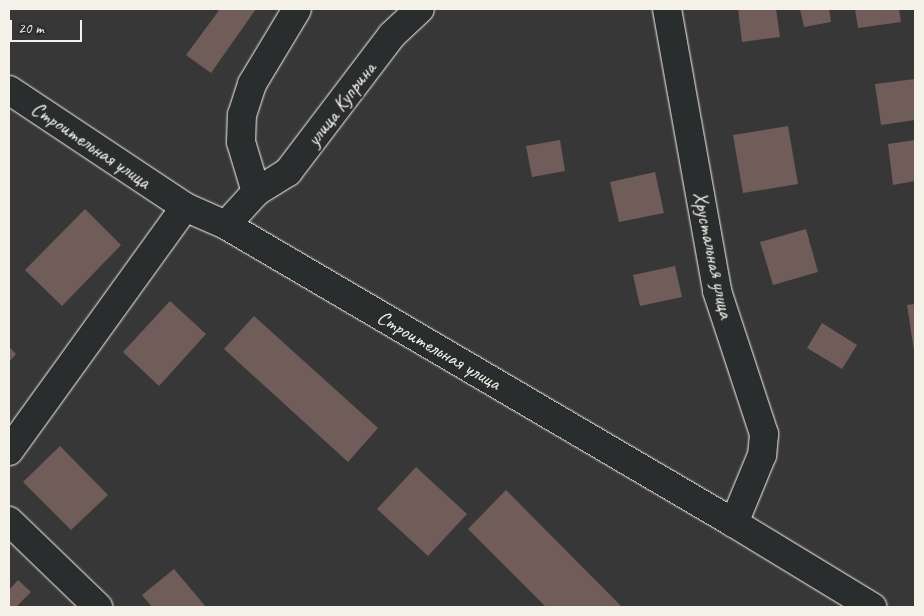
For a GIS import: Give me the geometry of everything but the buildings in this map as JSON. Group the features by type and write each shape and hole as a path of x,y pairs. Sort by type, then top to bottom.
{"street":[{"path":"256,192 241,142 242,115 252,84 298,9"},
{"name":"улица Куприна","path":"226,225 256,192 288,172 392,35 420,9"},
{"name":"Хрустальная улица","path":"667,9 717,291 764,434 762,455 734,523"},
{"name":"Строительная улица","path":"9,90 185,207 226,225 734,523 872,607"},
{"path":"9,451 185,207"},
{"path":"9,522 98,607"}]}
